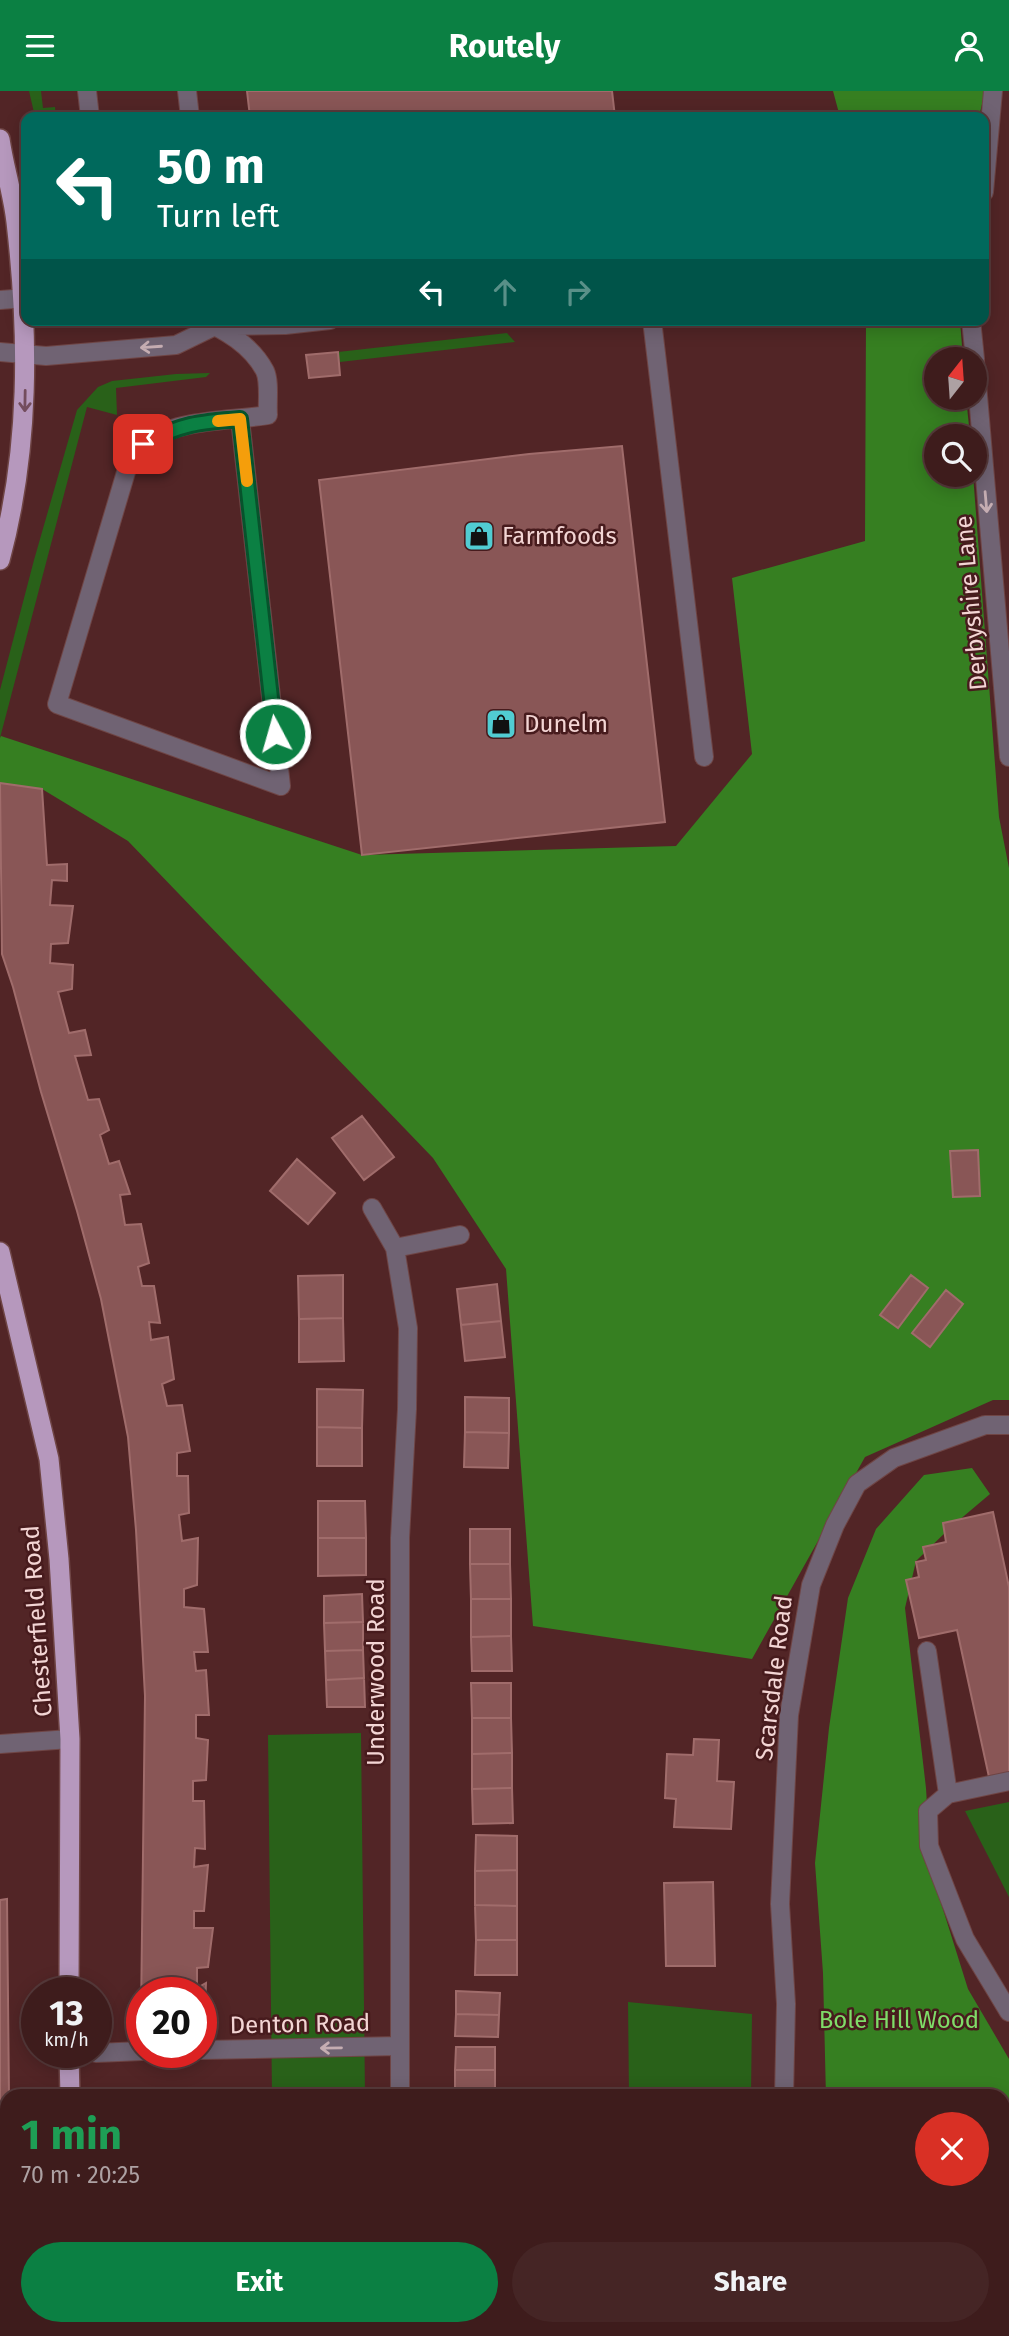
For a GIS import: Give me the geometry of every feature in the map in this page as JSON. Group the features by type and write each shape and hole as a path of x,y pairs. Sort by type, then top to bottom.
{"highway":[{"path":"0,139 16,219 21,268"},
{"path":"0,560 13,511 25,410 24,326"},
{"name":"Chesterfield Road","path":"0,1252 49,1459 59,1559 70,1739 69,1977"},
{"path":"69,2068 70,2089"}],"street":[{"path":"88,91 90,112"},
{"path":"187,91 189,112"},
{"path":"989,136 993,91"},
{"path":"0,300 21,298"},
{"path":"0,352 46,356 176,345 204,326"},
{"path":"216,326 246,346 266,372 268,415 192,423 143,444 129,462 57,704 281,786 240,419"},
{"path":"653,326 704,757"},
{"name":"Derbyshire Lane","path":"972,326 974,347"},
{"name":"Derbyshire Lane","path":"979,410 1009,757"},
{"name":"Underwood Road","path":"372,1208 396,1248 408,1328 400,1538 400,2089"},
{"path":"396,1248 460,1235"},
{"name":"Scarsdale Road","path":"784,2089 786,2004 780,1904 788,1728 811,1585 835,1525 858,1484 894,1458 985,1425 1009,1425"},
{"path":"927,1651 948,1794"},
{"path":"0,1744 70,1739"},
{"path":"1009,1781 948,1794 928,1811 929,1846 965,1938 1009,2012"},
{"name":"Denton Road","path":"217,2050 399,2046"}],"green space":[{"path":"29,91 41,91 43,108 55,107 56,112 34,112"},
{"path":"833,91 985,91 980,112 839,112"},
{"path":"866,326 960,326 962,347 924,347 924,410 967,410 969,424 924,424 924,487 974,487 999,817 1009,868 1009,1400 993,1400 865,1457 752,1659 533,1626 506,1269 433,1158 128,841 42,789 0,783 1,736 362,855 676,846 752,754 732,578 865,541"},
{"path":"507,333 515,342 340,362 338,352"},
{"path":"210,373 206,377 116,388 117,415 87,407 0,738 0,690 77,410 98,387 112,381"},
{"name":"Bole Hill Wood","path":"972,1468 990,1494 916,1561 905,1608 926,1788 931,1871 968,1989 1009,2059 1009,2089 826,2089 823,1973 815,1863 829,1728 848,1598 876,1529 924,1475"},
{"path":"361,1733 365,2089 272,2089 268,1735"},
{"path":"1009,1802 1009,1897 965,1811"},
{"path":"628,2002 752,2014 751,2089 629,2089"}],"building":[{"path":"247,91 612,91 614,112 249,112"},
{"path":"338,352 340,375 309,378 306,355"},
{"path":"622,446 665,822 362,855 319,480 529,454"},
{"path":"0,783 42,789 47,865 67,864 67,881 52,880 50,905 73,906 68,943 51,944 50,963 73,965 72,989 58,992 69,1033 85,1030 91,1055 75,1056 88,1100 99,1099 109,1130 100,1135 109,1164 119,1161 130,1194 120,1195 125,1225 141,1224 149,1263 138,1267 142,1286 154,1286 160,1323 149,1322 151,1340 168,1337 174,1379 162,1384 167,1406 182,1405 190,1451 177,1453 177,1476 188,1476 189,1513 179,1515 182,1541 198,1538 197,1585 184,1589 184,1607 204,1609 208,1652 194,1652 196,1671 206,1670 209,1715 196,1715 196,1738 208,1740 206,1780 193,1781 193,1801 204,1801 205,1849 195,1848 194,1867 208,1865 204,1911 194,1911 194,1928 213,1928 208,1967 197,1968 197,1977 141,1977 145,1696 128,1437 101,1299 2,954"},
{"path":"362,1116 394,1157 364,1180 332,1138"},
{"path":"978,1150 980,1196 953,1197 950,1151"},
{"path":"297,1159 335,1193 308,1224 270,1191"},
{"path":"343,1275 343,1318 299,1319 298,1276"},
{"path":"911,1275 928,1288 898,1328 880,1315"},
{"path":"497,1284 501,1321 461,1325 457,1289"},
{"path":"946,1290 963,1304 930,1347 912,1333"},
{"path":"343,1318 344,1361 299,1362 299,1319"},
{"path":"501,1321 505,1357 465,1361 461,1325"},
{"path":"317,1389 363,1390 362,1428 317,1427"},
{"path":"465,1397 509,1398 509,1433 465,1432"},
{"path":"317,1427 362,1428 362,1466 317,1466"},
{"path":"465,1432 509,1433 508,1468 464,1467"},
{"path":"318,1501 365,1501 366,1538 318,1538"},
{"path":"993,1512 1009,1587 1009,1773 989,1777 957,1630 919,1638 906,1580 919,1577 916,1562 926,1560 923,1547 946,1542 943,1523"},
{"path":"470,1529 510,1529 510,1564 470,1564"},
{"path":"318,1538 366,1538 366,1575 318,1576"},
{"path":"470,1564 510,1564 511,1599 471,1599"},
{"path":"362,1594 363,1622 324,1623 324,1596"},
{"path":"471,1599 511,1599 511,1636 471,1637"},
{"path":"363,1622 363,1650 325,1651 324,1623"},
{"path":"511,1636 512,1671 472,1671 471,1637"},
{"path":"363,1650 364,1678 326,1680 325,1651"},
{"path":"364,1678 365,1707 327,1707 326,1680"},
{"path":"471,1683 511,1683 511,1718 472,1718"},
{"path":"472,1718 511,1718 512,1753 472,1754"},
{"path":"694,1739 719,1740 717,1781 734,1782 731,1829 674,1827 676,1799 665,1798 667,1754 693,1755"},
{"path":"512,1753 512,1788 472,1789 472,1754"},
{"path":"512,1788 513,1823 473,1824 472,1789"},
{"path":"476,1835 517,1836 517,1870 475,1871"},
{"path":"517,1870 517,1906 475,1905 475,1871"},
{"path":"713,1882 715,1966 666,1966 664,1883"},
{"path":"7,1899 9,2089 0,2089 0,1900"},
{"path":"475,1905 517,1906 517,1940 476,1940"},
{"path":"476,1940 517,1940 517,1975 475,1975"},
{"path":"456,1991 500,1993 499,2015 456,2014"},
{"path":"456,2014 499,2015 498,2037 455,2036"},
{"path":"456,2047 495,2047 495,2070 455,2070"},
{"path":"455,2070 495,2070 495,2089 455,2089"}],"slow traffic":[{"path":"218,421 240,419 247,481"}],"place":[{"name":"Farmfoods","path":"479,536"},
{"name":"Dunelm","path":"501,724"}],"route":[{"path":"143,444 192,423 240,419 275,734"}]}
